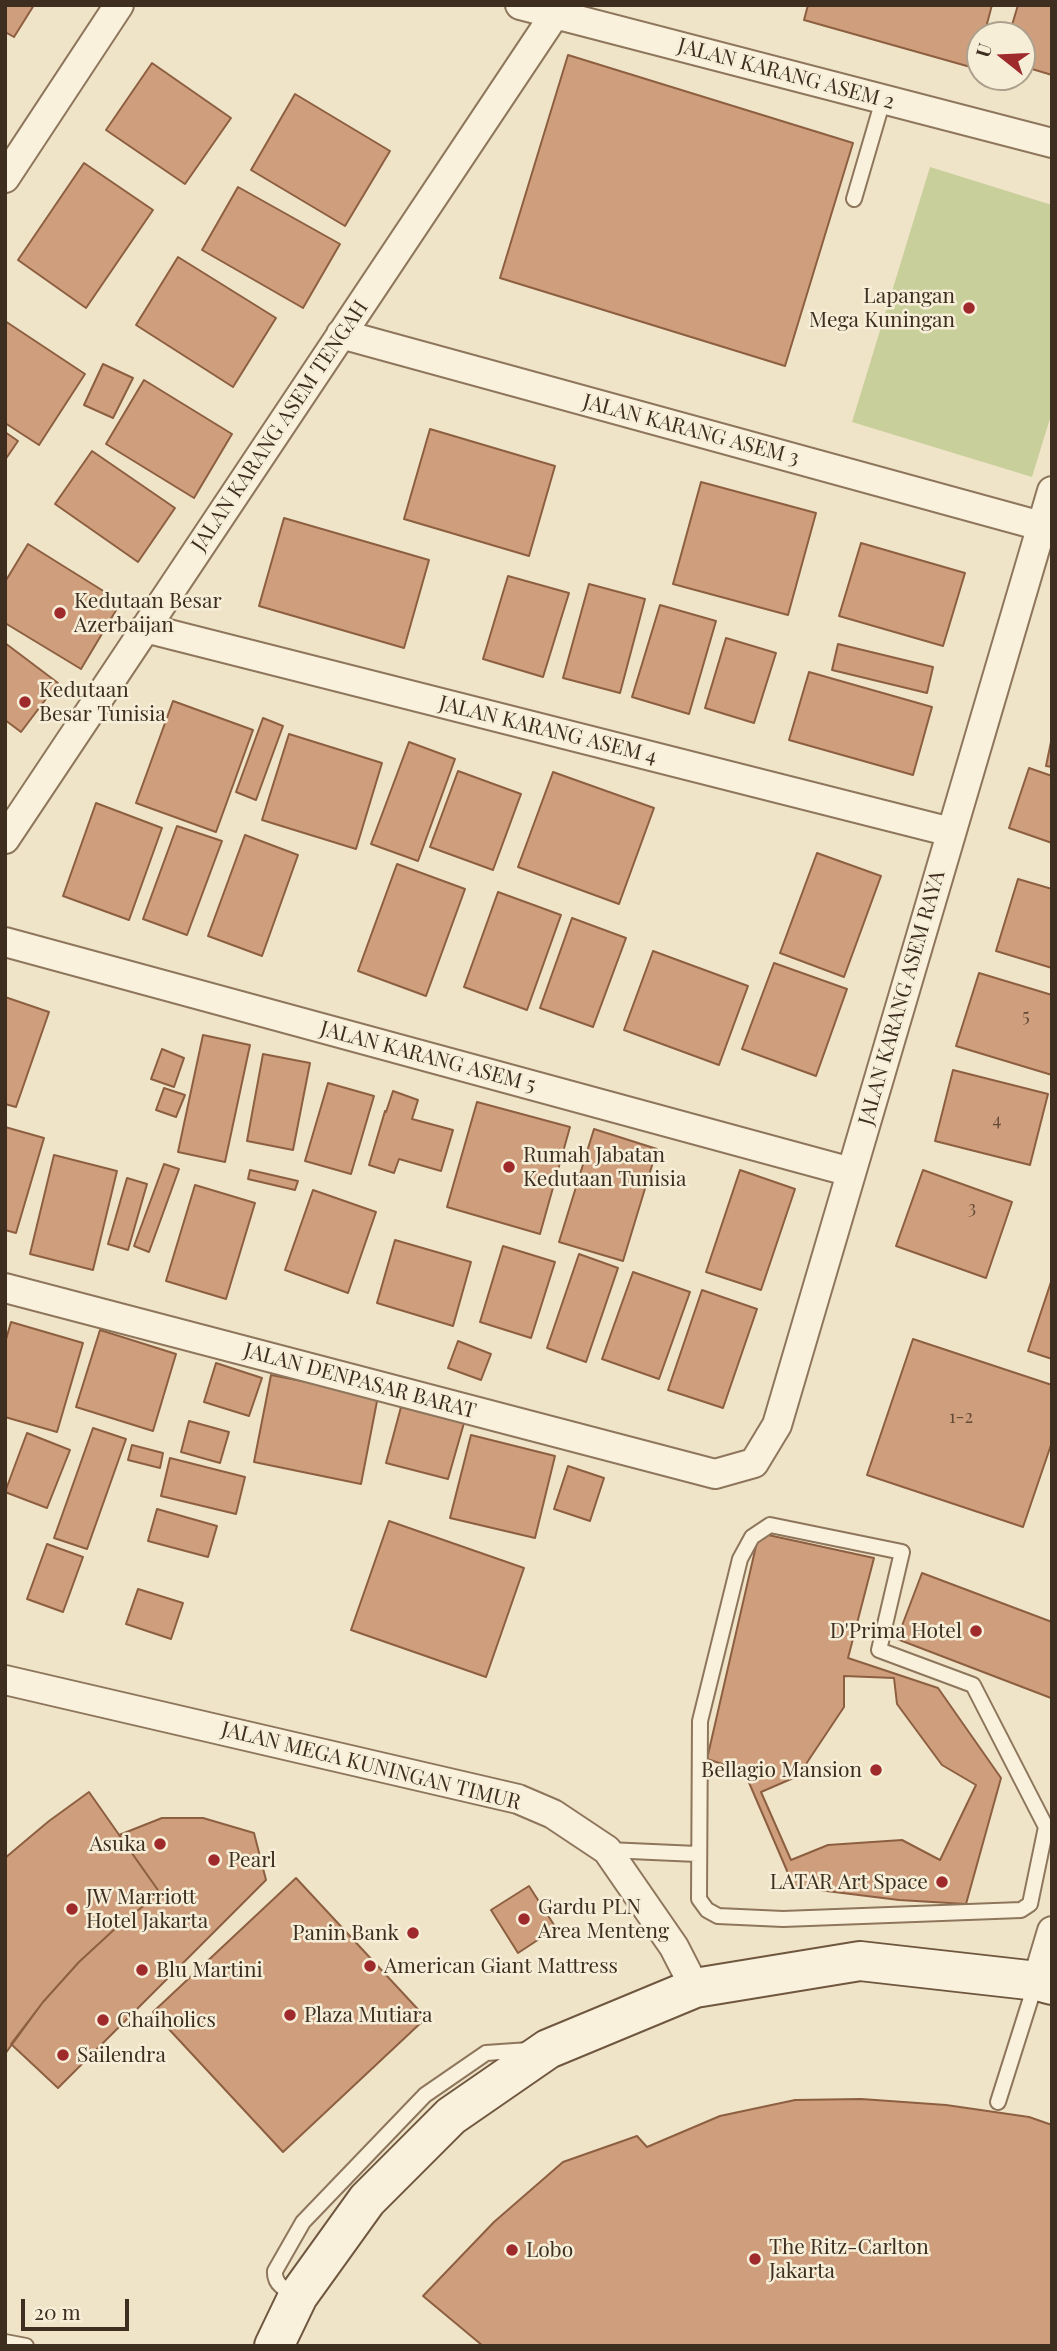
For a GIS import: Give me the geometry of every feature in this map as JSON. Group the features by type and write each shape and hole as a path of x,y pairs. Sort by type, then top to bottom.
{"main road":[{"path":"274,2346 298,2296 367,2200 451,2116 548,2049 695,1987 860,1961 1044,1983"}],"street":[{"path":"5,178 119,5"},
{"name":"JALAN KARANG ASEM 2","path":"520,5 1052,143"},
{"name":"JALAN KARANG ASEM TENGAH","path":"5,839 555,14"},
{"name":"JALAN KARANG ASEM 3","path":"341,334 1041,526"},
{"name":"JALAN KARANG ASEM RAYA","path":"715,1474 754,1463 777,1425 1052,491"},
{"name":"JALAN KARANG ASEM 4","path":"145,628 951,832"},
{"name":"JALAN KARANG ASEM 5","path":"5,942 851,1172"},
{"name":"JALAN DENPASAR BARAT","path":"5,1287 715,1474"},
{"name":"JALAN MEGA KUNINGAN TIMUR","path":"5,1680 518,1799 553,1814 607,1850 674,1947 695,1987"},
{"path":"1044,1983 1052,1931"}],"lane":[{"path":"854,198 883,100"},
{"path":"770,1525 902,1552 879,1650 973,1685 1049,1828 1030,1904 1021,1910 783,1919 718,1916 707,1910 699,1899 697,1854 700,1721 740,1559 752,1537 770,1525"},
{"path":"607,1850 697,1854"},
{"path":"999,2102 1044,1983"},
{"path":"5,2342 26,2346"}],"green space":[{"name":"Lapangan Mega Kuningan","path":"930,167 1052,205 1052,412 1032,477 852,422"}],"building":[{"path":"5,5 34,5 14,37 5,32"},
{"path":"808,5 992,5 988,21 966,21 966,66 804,20"},
{"path":"1018,5 1052,5 1052,75 1036,70 1036,21 1013,21"},
{"path":"568,55 853,143 785,366 500,278"},
{"path":"152,63 231,118 185,184 106,130"},
{"path":"295,94 390,151 345,226 251,170"},
{"path":"84,163 153,210 86,308 18,260"},
{"path":"238,187 340,244 303,308 202,250"},
{"path":"178,257 276,318 233,387 136,325"},
{"path":"5,321 85,374 39,445 5,423"},
{"path":"103,364 133,378 113,418 84,405"},
{"path":"144,380 232,434 194,498 106,444"},
{"path":"430,429 555,466 529,556 404,519"},
{"path":"5,432 18,441 5,460"},
{"path":"92,451 175,508 138,562 55,504"},
{"path":"701,482 816,513 788,615 673,584"},
{"path":"284,518 429,560 404,648 259,606"},
{"path":"861,543 965,573 943,646 839,616"},
{"name":"Kedutaan Besar Azerbaijan","path":"28,544 121,602 81,669 5,623 5,582"},
{"path":"508,576 569,593 543,677 483,659"},
{"path":"589,584 645,599 620,693 563,678"},
{"path":"660,605 716,621 689,714 632,697"},
{"path":"726,638 776,653 754,723 705,708"},
{"name":"Kedutaan Besar Tunisia","path":"5,643 58,683 21,732 5,720"},
{"path":"838,644 933,667 927,693 832,670"},
{"path":"809,672 932,707 913,775 789,740"},
{"path":"173,701 253,730 216,832 136,803"},
{"path":"263,718 283,726 256,800 236,792"},
{"path":"289,734 382,763 356,849 262,820"},
{"path":"1052,737 1052,767 1046,766"},
{"path":"409,742 455,759 418,861 371,844"},
{"path":"1029,768 1052,776 1052,843 1009,828"},
{"path":"458,771 521,794 493,870 430,847"},
{"path":"553,772 654,808 619,904 518,867"},
{"path":"96,803 162,828 129,920 63,896"},
{"path":"177,826 222,841 187,935 143,919"},
{"path":"245,835 298,855 262,956 208,936"},
{"path":"817,853 881,876 844,977 780,953"},
{"path":"397,864 465,889 426,996 358,971"},
{"path":"1018,879 1052,889 1052,968 996,951"},
{"path":"498,892 561,915 527,1010 464,987"},
{"path":"572,918 626,938 593,1027 540,1008"},
{"path":"653,951 748,986 719,1065 624,1030"},
{"path":"774,963 847,989 816,1076 742,1049"},
{"path":"979,973 1052,995 1052,1075 956,1046"},
{"path":"5,997 49,1012 16,1107 5,1104"},
{"path":"203,1035 250,1045 225,1162 178,1152"},
{"path":"162,1049 184,1058 174,1087 151,1079"},
{"path":"263,1054 310,1063 293,1150 247,1141"},
{"path":"953,1070 1048,1094 1030,1165 935,1141"},
{"path":"328,1083 374,1096 351,1174 305,1161"},
{"path":"164,1088 185,1095 176,1117 156,1110"},
{"path":"393,1091 418,1100 412,1119 453,1130 441,1171 399,1159 394,1173 369,1165"},
{"name":"Rumah Jabatan Kedutaan Tunisia","path":"477,1102 570,1127 540,1234 447,1207"},
{"path":"5,1127 44,1138 16,1233 5,1230"},
{"path":"594,1129 657,1149 623,1261 559,1242"},
{"path":"54,1155 117,1171 93,1270 30,1254"},
{"path":"164,1164 179,1169 149,1252 134,1246"},
{"path":"250,1170 298,1181 295,1190 248,1179"},
{"path":"740,1170 795,1189 761,1290 706,1272"},
{"path":"923,1170 1012,1202 986,1278 896,1246"},
{"path":"127,1178 147,1184 128,1250 108,1244"},
{"path":"195,1185 255,1203 226,1299 166,1281"},
{"path":"313,1190 376,1212 348,1293 285,1270"},
{"path":"395,1240 471,1262 453,1326 377,1303"},
{"path":"503,1246 555,1262 531,1338 480,1322"},
{"path":"579,1254 618,1268 586,1362 547,1348"},
{"path":"633,1272 690,1292 659,1379 602,1359"},
{"path":"1052,1279 1052,1359 1028,1351"},
{"path":"702,1290 757,1309 723,1408 668,1390"},
{"path":"11,1322 83,1343 57,1432 5,1417 5,1343"},
{"path":"100,1330 176,1354 153,1431 76,1407"},
{"path":"913,1339 1052,1385 1052,1442 1023,1527 867,1475"},
{"path":"458,1341 491,1354 481,1380 448,1368"},
{"path":"216,1363 262,1378 249,1416 204,1402"},
{"path":"271,1375 378,1396 361,1484 254,1462"},
{"path":"401,1407 464,1423 448,1479 386,1463"},
{"path":"189,1421 229,1432 220,1463 181,1452"},
{"path":"93,1428 126,1439 87,1549 54,1538"},
{"path":"27,1433 70,1450 47,1508 5,1492"},
{"path":"471,1435 555,1456 535,1538 450,1518"},
{"path":"132,1445 163,1453 160,1468 128,1460"},
{"path":"170,1458 245,1477 236,1514 161,1496"},
{"path":"568,1466 604,1478 590,1521 554,1509"},
{"path":"157,1509 217,1526 208,1557 148,1541"},
{"path":"389,1521 524,1568 486,1677 351,1630"},
{"path":"759,1533 874,1558 848,1658 938,1688 1001,1778 966,1904 899,1900 794,1887 744,1771 707,1759"},
{"path":"47,1544 83,1557 63,1612 27,1599"},
{"name":"D'Prima Hotel","path":"922,1573 1052,1622 1051,1698 897,1639"},
{"path":"138,1589 183,1603 171,1639 126,1624"},
{"name":"Bellagio Mansion","path":"844,1676 894,1678 897,1704 942,1765 976,1785 940,1860 902,1840 828,1845 791,1860 761,1792 798,1776 844,1707"},
{"name":"JW Marriott Hotel Jakarta","path":"89,1792 160,1893 118,1926 79,1962 43,2002 5,2054 5,1858"},
{"path":"162,1818 203,1818 254,1833 266,1880 58,2088 11,2044 43,2002 79,1962 118,1926 160,1893 119,1835"},
{"name":"Plaza Mutiara","path":"296,1878 426,2018 283,2152 153,2012"},
{"name":"Gardu PLN Area Menteng","path":"529,1886 556,1928 518,1953 491,1910"},
{"name":"The Ritz-Carlton Jakarta","path":"861,2099 946,2105 1029,2117 1052,2125 1052,2346 483,2346 423,2296 494,2222 563,2162 637,2136 647,2147 720,2116 795,2100"}],"place":[{"name":"Lapangan Mega Kuningan","path":"969,308"},
{"name":"Kedutaan Besar Azerbaijan","path":"60,613"},
{"name":"Kedutaan Besar Tunisia","path":"25,702"},
{"name":"Rumah Jabatan Kedutaan Tunisia","path":"509,1167"},
{"name":"D'Prima Hotel","path":"976,1631"},
{"name":"Bellagio Mansion","path":"876,1770"},
{"name":"Asuka","path":"160,1844"},
{"name":"Pearl","path":"214,1860"},
{"name":"LATAR Art Space","path":"942,1882"},
{"name":"JW Marriott Hotel Jakarta","path":"72,1909"},
{"name":"Gardu PLN Area Menteng","path":"524,1919"},
{"name":"Panin Bank","path":"413,1933"},
{"name":"American Giant Mattress","path":"370,1966"},
{"name":"Blu Martini","path":"142,1970"},
{"name":"Plaza Mutiara","path":"290,2015"},
{"name":"Chaiholics","path":"103,2020"},
{"name":"Sailendra","path":"63,2055"},
{"name":"Lobo","path":"512,2250"},
{"name":"The Ritz-Carlton Jakarta","path":"755,2259"}]}
